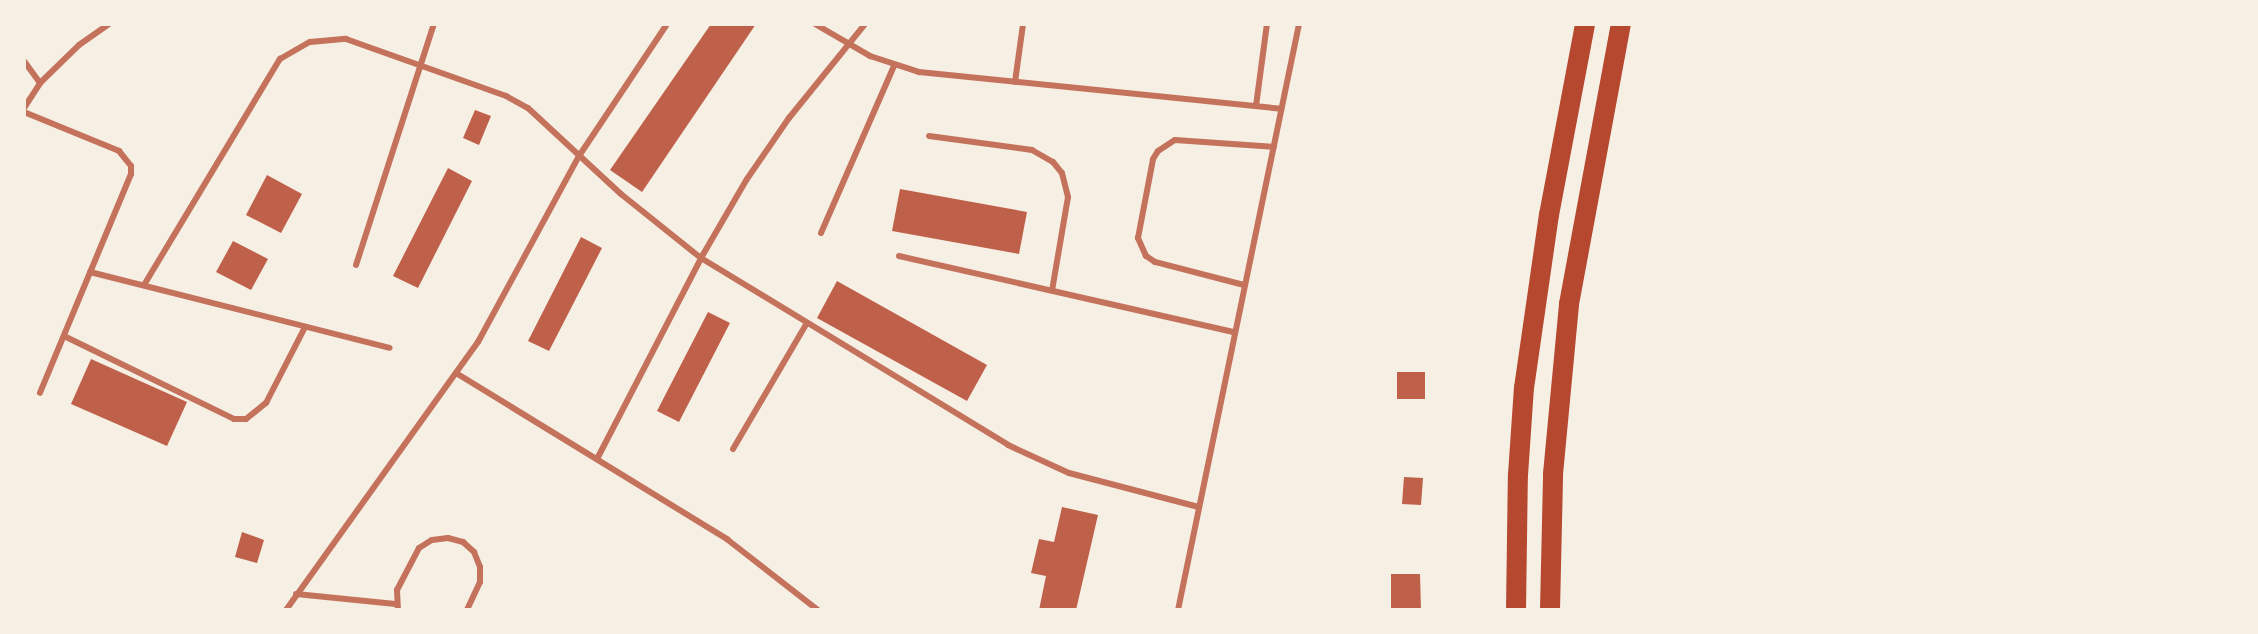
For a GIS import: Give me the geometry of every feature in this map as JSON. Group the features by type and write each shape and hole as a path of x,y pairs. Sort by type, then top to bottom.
{"main road":[{"path":"1516,610 1524,388 1549,215 1585,24"},
{"path":"1550,610 1553,474 1569,304 1621,24"}],"lane":[{"path":"40,393 131,174 131,166 119,151 24,110 40,83 79,45 109,24"},
{"path":"356,265 434,24"},
{"path":"286,610 489,323 579,156 667,24"},
{"path":"815,24 848,45 894,66 1015,82 1281,109"},
{"path":"597,459 701,258 767,148 865,24"},
{"path":"1015,82 1023,24"},
{"path":"1256,106 1267,24"},
{"path":"1178,610 1299,24"},
{"path":"144,285 280,59 310,42 346,39 506,96 528,108 579,156 701,258 1039,461 1069,473 1199,507"},
{"path":"24,61 40,83"},
{"path":"821,233 894,66"},
{"path":"929,136 1032,150 1053,162 1062,173 1068,197 1052,291"},
{"path":"1244,285 1155,262 1146,256 1138,238 1153,159 1158,151 1175,140 1274,147"},
{"path":"899,256 1234,332"},
{"path":"90,272 390,348"},
{"path":"733,449 807,323"},
{"path":"64,336 234,419 246,419 266,403 305,327"},
{"path":"456,373 728,540 818,610"},
{"path":"296,594 397,607 397,590 419,548 432,540 448,538 463,542 474,552 480,567 480,582 467,610"}],"building":[{"path":"711,24 756,24 642,192 610,170"},
{"path":"475,110 491,116 479,145 463,138"},
{"path":"448,168 472,181 418,288 393,276"},
{"path":"267,175 302,194 281,233 246,215"},
{"path":"900,189 1027,212 1019,254 892,231"},
{"path":"581,237 602,248 549,351 528,341"},
{"path":"233,241 268,259 251,290 216,272"},
{"path":"837,281 987,365 967,401 817,318"},
{"path":"708,312 730,323 679,422 657,411"},
{"path":"91,359 187,402 167,446 71,404"},
{"path":"1397,372 1425,372 1425,399 1397,399"},
{"path":"1404,477 1423,478 1421,505 1402,504"},
{"path":"1062,507 1098,515 1076,610 1039,610 1046,576 1031,573 1039,539 1054,542"},
{"path":"242,532 264,540 257,563 235,557"},
{"path":"1391,574 1420,574 1421,610 1391,610"}]}
